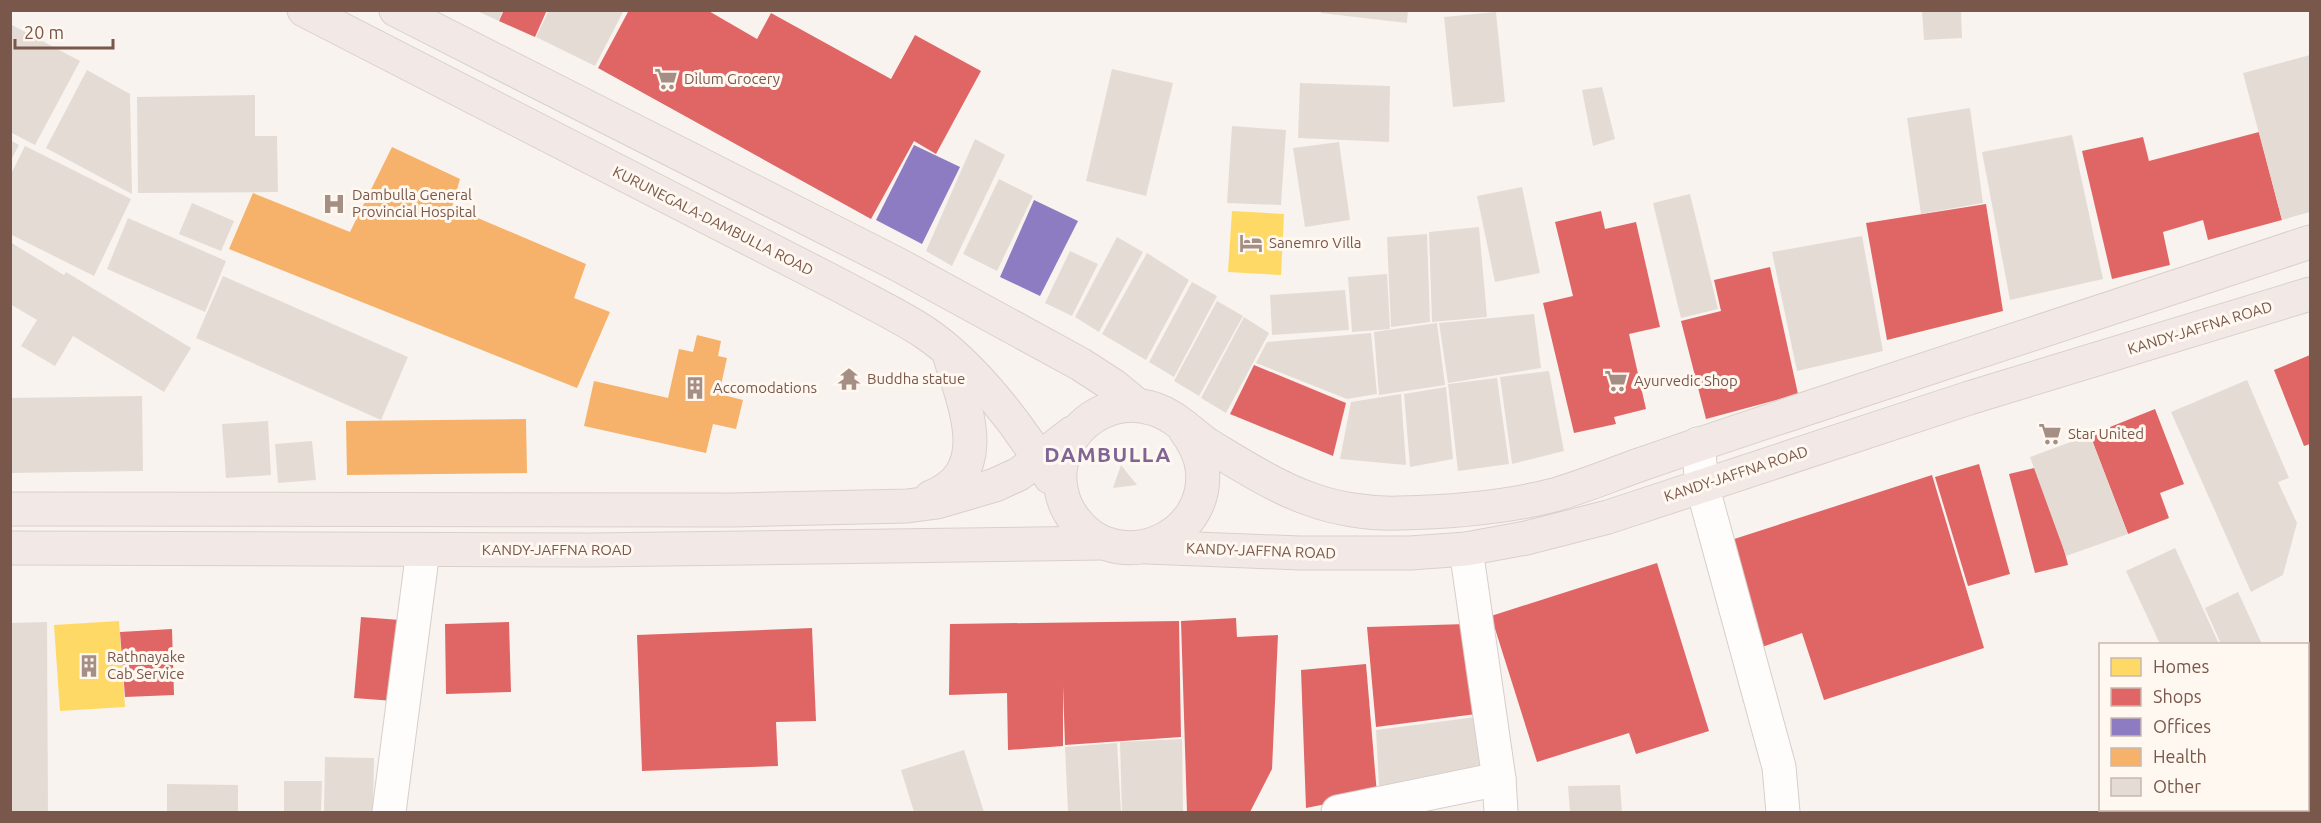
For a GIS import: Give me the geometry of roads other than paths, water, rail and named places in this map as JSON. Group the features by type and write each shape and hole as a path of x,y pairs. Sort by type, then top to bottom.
{"highway":[{"name":"KURUNEGALA-DAMBULLA ROAD","path":"304,10 843,287 923,331 948,351 1008,415 1039,459 1064,502"},
{"path":"396,10 897,264 1080,364 1114,386 1137,405"},
{"path":"412,67 429,28"},
{"path":"1185,430 1233,461 1309,499 1387,514 1435,513 1488,506 1553,495 1698,444 2310,242"},
{"name":"KANDY-JAFFNA ROAD","path":"1146,547 1300,553 1410,553 1466,549 1526,538 1608,517 1969,398 2310,294"},
{"path":"907,506 953,486 965,469 969,455 971,435 948,351"},
{"path":"10,509 733,510 907,506 937,502 995,486 1019,474 1080,426 1097,414 1116,406 1137,405 1155,409 1172,417 1185,430 1197,448 1202,468 1202,490 1195,510 1182,527 1166,540 1146,547 1124,548 1103,543 1086,533 1073,519 1064,502 1060,483 1061,463 1068,443 1080,426"},
{"name":"KANDY-JAFFNA ROAD","path":"10,548 602,550 1103,543"}],"street":[{"path":"1698,444 1702,485 1779,767 1784,813"},
{"path":"1466,549 1499,779 1501,813"},
{"path":"389,813 423,550"},
{"path":"1338,813 1499,779"}],"place":[{"name":"Dilum Grocery","path":"666,79"},
{"name":"Dambulla General Provincial Hospital","path":"334,204"},
{"name":"Sanemro Villa","path":"1251,243"},
{"name":"Buddha statue","path":"849,379"},
{"name":"Ayurvedic Shop","path":"1616,381"},
{"name":"Accomodations","path":"695,388"},
{"name":"Star United","path":"2050,434"},
{"name":"Rathnayake Cab Service","path":"89,666"}],"district":[{"name":"DAMBULLA","path":"1108,455"}]}
